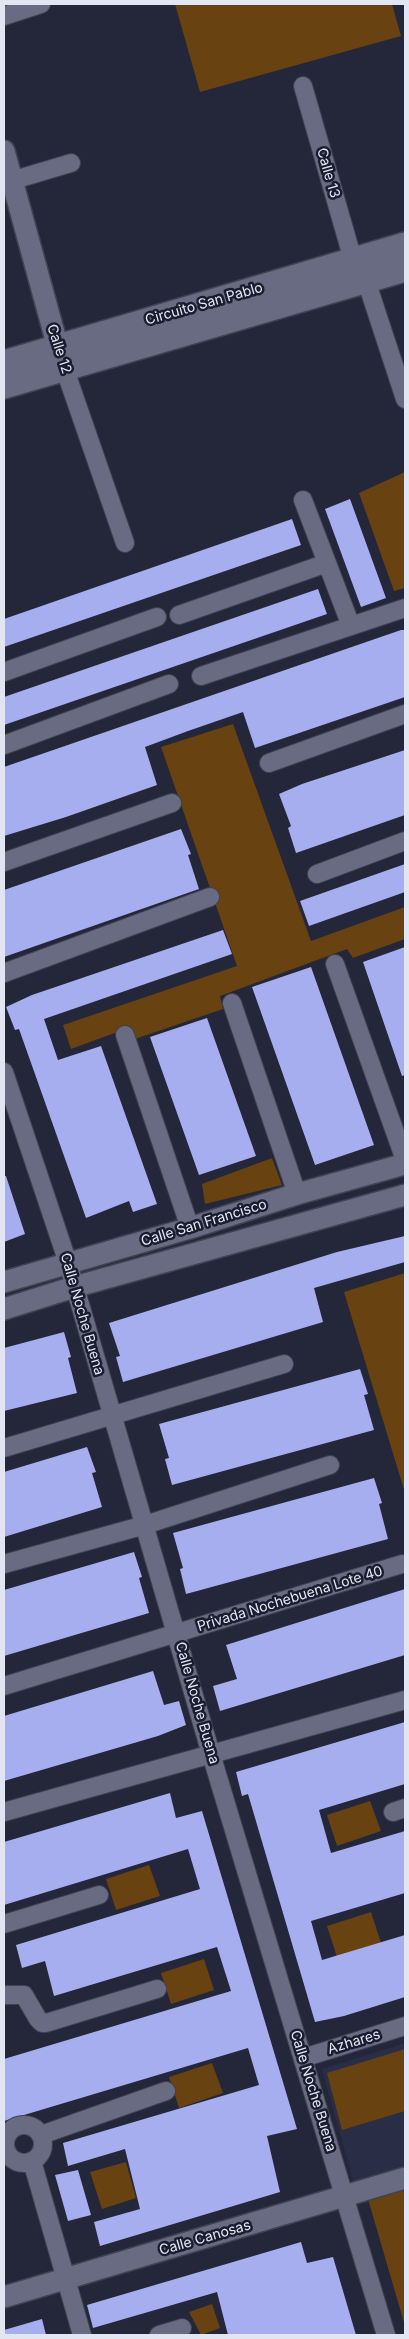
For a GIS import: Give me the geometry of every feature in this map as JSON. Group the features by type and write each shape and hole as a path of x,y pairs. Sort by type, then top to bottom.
{"main road":[{"name":"Circuito San Pablo","path":"4,363 60,357 359,270 405,245"},
{"name":"Circuito San Pablo","path":"359,270 405,269"},
{"name":"Circuito San Pablo","path":"4,386 60,357"}],"street":[{"path":"4,16 41,4"},
{"name":"Calle 13","path":"303,86 359,270 405,399"},
{"name":"Calle 12","path":"4,151 8,182 60,357 125,543"},
{"path":"8,182 71,163"},
{"path":"304,500 351,626"},
{"path":"178,615 327,563"},
{"path":"201,676 405,608"},
{"path":"4,672 157,617"},
{"path":"4,745 169,684"},
{"path":"270,763 405,714"},
{"path":"4,862 172,803"},
{"path":"317,874 405,841"},
{"path":"4,973 210,897"},
{"path":"335,964 405,1162"},
{"path":"232,1003 297,1194"},
{"path":"125,1035 190,1228"},
{"name":"Calle Noche Buena","path":"4,1072 68,1263 211,1754 386,2335"},
{"name":"Calle San Francisco","path":"4,1282 190,1228 405,1162"},
{"name":"Calle San Francisco","path":"4,1309 74,1287 405,1195"},
{"path":"4,1448 284,1364"},
{"path":"4,1564 145,1525 330,1465"},
{"name":"Privada Nochebuena Lote 40","path":"4,1686 402,1564"},
{"path":"4,1812 405,1700"},
{"path":"4,1924 100,1895"},
{"path":"4,1995 24,1996 38,2019 42,2023 46,2023 157,1989"},
{"name":"Azhares","path":"303,2058 405,2026"},
{"path":"40,2135 166,2092"},
{"path":"27,2125 35,2128 40,2135 42,2150 32,2161 24,2163 15,2161 8,2155 4,2146 10,2130 18,2126 27,2125"},
{"path":"32,2161 82,2335"},
{"name":"Calle Canosas","path":"4,2297 405,2178"},
{"path":"159,2335 182,2328"}],"shaded area":[{"path":"175,4 392,4 401,36 200,92"},
{"path":"405,472 405,588 394,591 359,493"},
{"path":"233,724 311,941 405,907 405,939 353,958 347,949 220,996 223,1009 135,1039 131,1027 71,1049 63,1025 237,966 161,747"},
{"path":"272,1158 282,1185 205,1204 202,1184"},
{"path":"405,1273 405,1493 344,1292"},
{"path":"370,1801 381,1831 337,1846 327,1815"},
{"path":"149,1865 160,1896 116,1910 106,1879"},
{"path":"371,1912 381,1943 337,1957 327,1926"},
{"path":"204,1959 214,1990 171,2004 161,1973"},
{"path":"405,2043 405,2166 353,2181 322,2069"},
{"path":"405,2049 405,2111 342,2130 327,2073"},
{"path":"212,2063 223,2093 179,2108 169,2077"},
{"path":"126,2162 136,2198 102,2209 90,2172"},
{"path":"405,2189 405,2326 368,2199"},
{"path":"212,2304 220,2328 201,2335 189,2312"}],"building":[{"path":"350,499 386,598 361,607 325,509"},
{"path":"292,519 301,545 4,647 4,619"},
{"path":"318,589 327,614 4,725 4,697"},
{"path":"405,630 405,697 255,748 243,712 188,731 145,747 157,785 66,817 4,836 4,767"},
{"path":"405,750 405,815 296,853 288,828 291,826 279,794 302,784"},
{"path":"181,829 191,854 188,855 199,889 4,957 4,890"},
{"path":"405,864 405,892 309,926 300,901"},
{"path":"223,930 232,954 44,1019 58,1060 101,1046 157,1204 133,1212 129,1201 86,1218 19,1029 15,1030 6,1007 32,995"},
{"path":"405,947 405,1075 402,1076 363,962"},
{"path":"311,967 374,1145 315,1165 252,987"},
{"path":"207,1018 256,1156 199,1175 150,1037"},
{"path":"4,1176 6,1176 25,1234 4,1242"},
{"path":"405,1236 405,1262 314,1288 323,1322 123,1382 116,1357 120,1356 109,1323 337,1252"},
{"path":"64,1332 71,1357 68,1358 77,1393 4,1411 4,1348"},
{"path":"360,1369 368,1394 364,1395 374,1430 172,1485 165,1459 169,1458 159,1424"},
{"path":"87,1447 96,1472 92,1473 102,1507 4,1537 4,1472"},
{"path":"374,1478 382,1503 379,1504 388,1539 186,1594 180,1569 183,1568 173,1533"},
{"path":"134,1552 142,1577 139,1578 149,1613 4,1656 4,1590"},
{"path":"405,1589 405,1655 220,1711 213,1686 237,1679 226,1645"},
{"path":"153,1671 164,1705 179,1701 186,1725 158,1736 4,1781 4,1716"},
{"path":"405,1722 405,1784 319,1810 331,1853 405,1831 405,1893 311,1921 322,1960 405,1935 405,1997 344,2016 315,2022 248,1794 242,1796 236,1772"},
{"path":"170,1793 176,1818 202,1811 297,2129 267,2136 280,2192 100,2246 94,2222 140,2209 125,2149 68,2166 63,2143 259,2085 248,2048 4,2121 4,2059 231,1991 217,1947 54,1996 45,1961 22,1968 16,1945 200,1889 188,1849 4,1905 4,1842"},
{"path":"78,2170 91,2215 68,2221 55,2175"},
{"path":"301,2242 307,2263 333,2257 356,2335 228,2335 217,2292 93,2328 87,2305"},
{"path":"42,2319 46,2335 4,2335 4,2330"}]}
